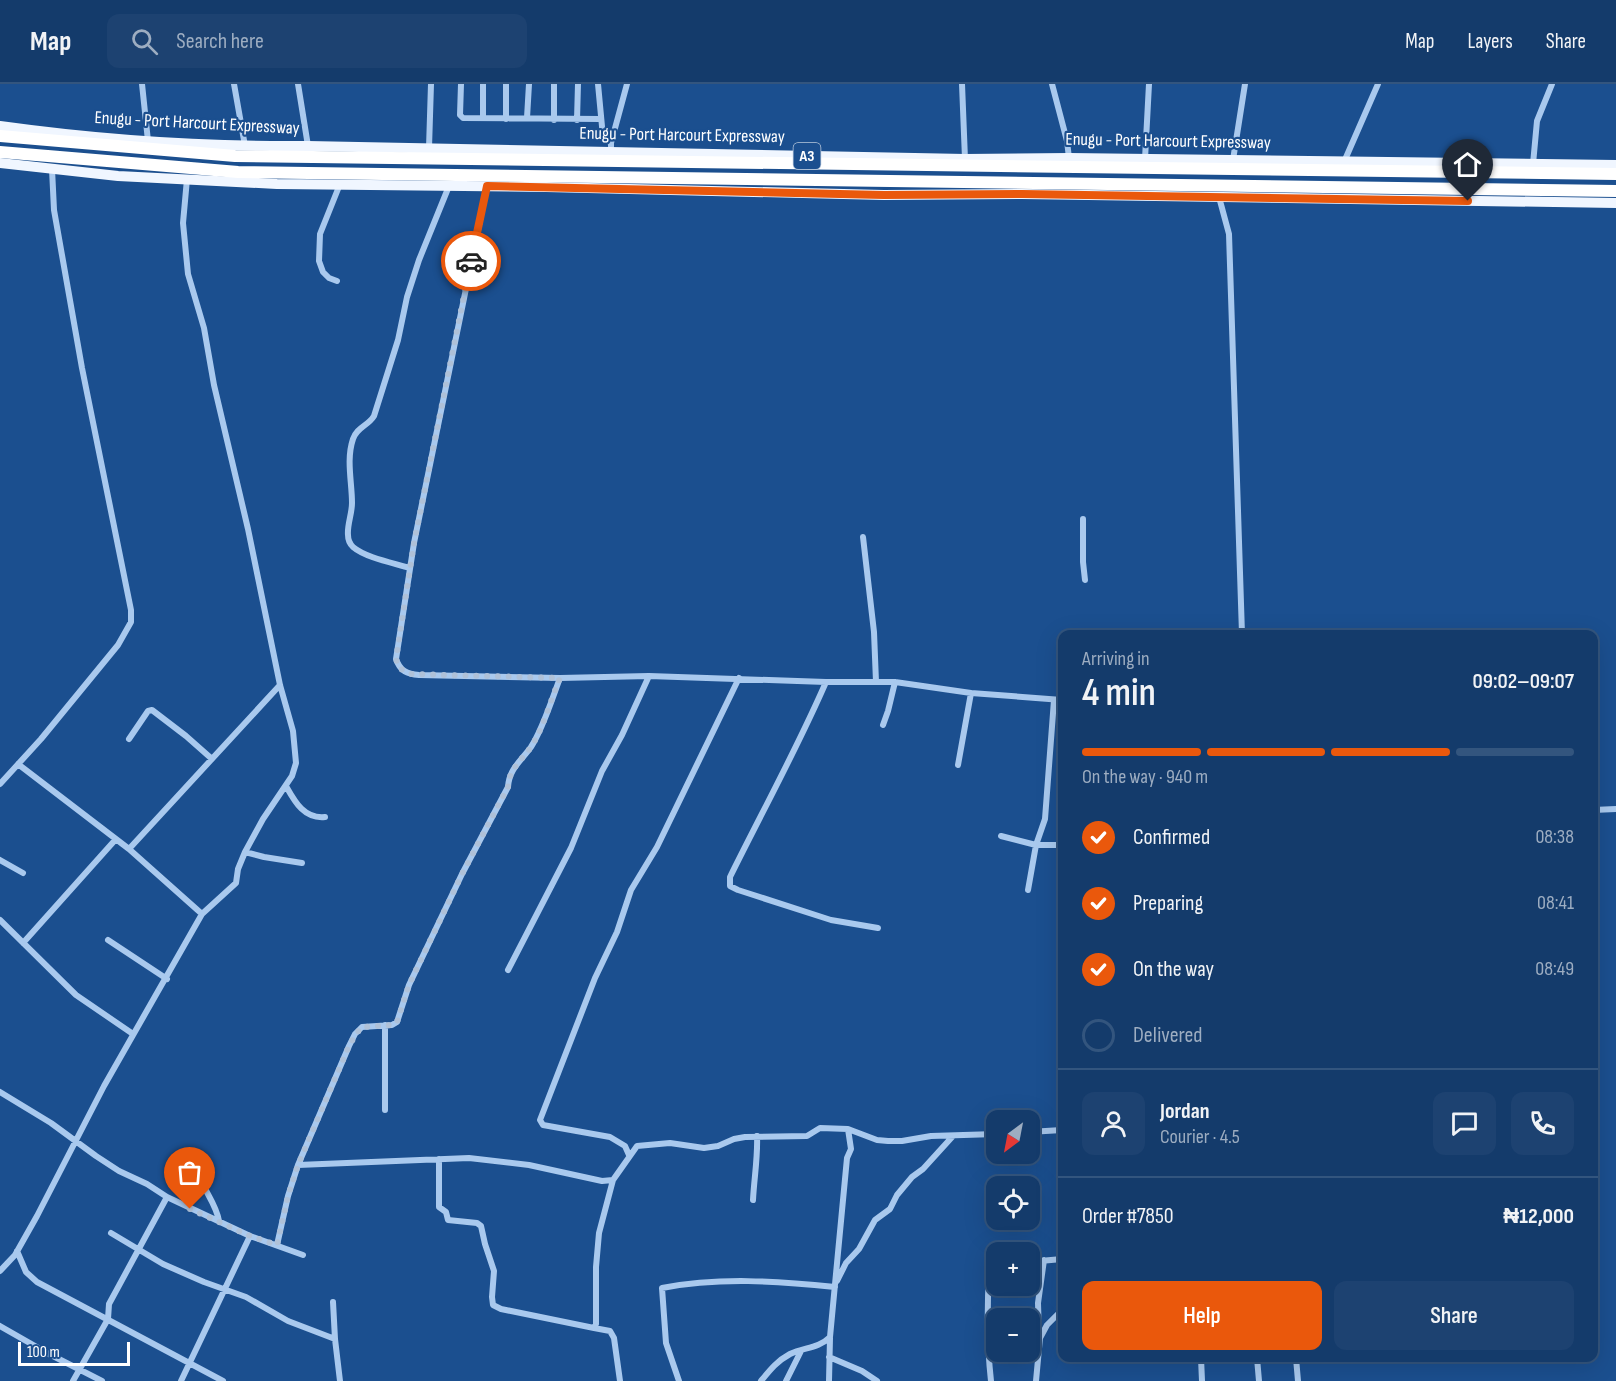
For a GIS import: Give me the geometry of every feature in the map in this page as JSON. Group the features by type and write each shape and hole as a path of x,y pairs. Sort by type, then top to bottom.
{"highway":[{"name":"Enugu - Port Harcourt Expressway","path":"0,136 235,156 1616,174"},
{"name":"A3","path":"0,152 238,172 1616,191"}],"main road":[{"name":"Enugu - Port Harcourt Expressway","path":"0,126 42,132 245,147 611,148 965,159 1069,158 1616,165"},
{"name":"A3","path":"0,163 117,176 340,184 884,195 1022,194 1616,203"}],"street":[{"path":"141,84 148,141"},
{"path":"234,84 245,147"},
{"path":"298,84 308,146"},
{"path":"429,148 431,84"},
{"path":"461,84 461,117 600,119"},
{"path":"483,84 483,118"},
{"path":"506,84 506,119"},
{"path":"528,118 529,84"},
{"path":"554,84 554,120"},
{"path":"577,120 578,84"},
{"path":"598,84 603,137 611,148"},
{"path":"611,148 627,84"},
{"path":"963,84 965,159"},
{"path":"1052,84 1067,141 1069,158"},
{"path":"1145,159 1149,84"},
{"path":"1233,160 1245,84"},
{"path":"1344,162 1378,84"},
{"path":"1533,165 1537,121 1552,84"},
{"path":"0,784 118,645 131,622 131,610 82,368 54,210 52,169"},
{"path":"0,1271 17,1251 76,1143 104,1086 202,914 236,883 238,869 245,852 294,769 296,749 293,731 280,686 248,529 214,385 204,328 188,274 183,223 187,179"},
{"path":"337,281 329,278 323,272 319,261 319,243 322,228 340,184"},
{"path":"410,568 367,554 349,543 348,532 352,504 349,454 358,428 372,420 374,416 398,340 407,297 419,260 450,186"},
{"path":"487,186 410,568 396,659 399,668 404,672 419,675 560,678 649,676 895,682 971,693 1058,700"},
{"path":"1219,197 1229,234 1242,630"},
{"path":"1083,519 1084,580"},
{"path":"863,537 874,632 876,682"},
{"path":"508,970 571,848 602,771 622,735 649,676"},
{"path":"277,1245 288,1196 298,1165 356,1034 362,1027 392,1025 397,1022 409,985 462,874 508,787 513,768 531,747 560,678"},
{"path":"739,678 662,837 631,890 617,932 595,978 540,1120 543,1125 610,1137 625,1146 670,1143 704,1148 718,1146 734,1139 757,1136 807,1136 820,1128 848,1129 877,1140 902,1141 931,1136 986,1134"},
{"path":"826,682 729,882 730,886 738,890 821,916 878,928"},
{"path":"883,725 895,682"},
{"path":"129,849 280,686"},
{"path":"958,765 971,693"},
{"path":"1028,890 1036,845 1046,819 1054,700"},
{"path":"129,739 148,711 152,710 212,759"},
{"path":"18,764 129,849 202,914"},
{"path":"286,786 305,813 319,818 325,817"},
{"path":"1598,810 1616,809"},
{"path":"1001,836 1036,845 1058,845"},
{"path":"23,943 116,839"},
{"path":"245,852 302,863"},
{"path":"0,860 23,873"},
{"path":"0,920 76,995 133,1034"},
{"path":"108,940 167,979"},
{"path":"385,1025 385,1110"},
{"path":"0,1092 51,1123 76,1143 119,1171 147,1184 167,1197 250,1236 303,1255"},
{"path":"829,1381 830,1337 847,1158 851,1149 848,1129"},
{"path":"1040,1131 1058,1130"},
{"path":"753,1200 755,1158 758,1151 757,1136"},
{"path":"835,1287 846,1263 859,1249 875,1220 890,1209 912,1177 923,1169 953,1136"},
{"path":"625,1146 629,1155"},
{"path":"594,1328 599,1233 613,1180 637,1146"},
{"path":"298,1165 468,1158 529,1165 602,1181 613,1180"},
{"path":"439,1159 439,1207 446,1212 448,1220 477,1223 482,1226 494,1271 493,1305 501,1309 610,1331 614,1338 620,1381"},
{"path":"198,1172 219,1221"},
{"path":"73,1381 108,1319 109,1304 167,1197"},
{"path":"111,1233 163,1264 246,1297 288,1321 335,1340"},
{"path":"181,1381 250,1236"},
{"path":"17,1251 30,1277 223,1381"},
{"path":"1040,1261 1058,1259"},
{"path":"1038,1308 1044,1260"},
{"path":"679,1381 666,1343 662,1288 737,1280 835,1287"},
{"path":"987,1296 991,1381"},
{"path":"333,1302 340,1381"},
{"path":"1040,1338 1047,1325 1058,1314"},
{"path":"0,1326 102,1381"},
{"path":"761,1381 778,1362 792,1353 820,1346 830,1337"},
{"path":"786,1381 801,1351"},
{"path":"829,1357 862,1371 877,1381"},
{"path":"1036,1381 1038,1362"},
{"path":"1200,1362 1202,1381"},
{"path":"1257,1362 1259,1381"},
{"path":"1296,1362 1298,1381"}],"way so far":[{"path":"190,1209 250,1236 277,1245 288,1196 298,1165 349,1046 362,1027 392,1025 397,1022 409,985 462,874 508,787 513,768 531,747 560,678 411,674 399,668 396,659 414,543 471,261"}],"route":[{"path":"471,261 487,186 884,195 1022,194 1468,201"}]}
